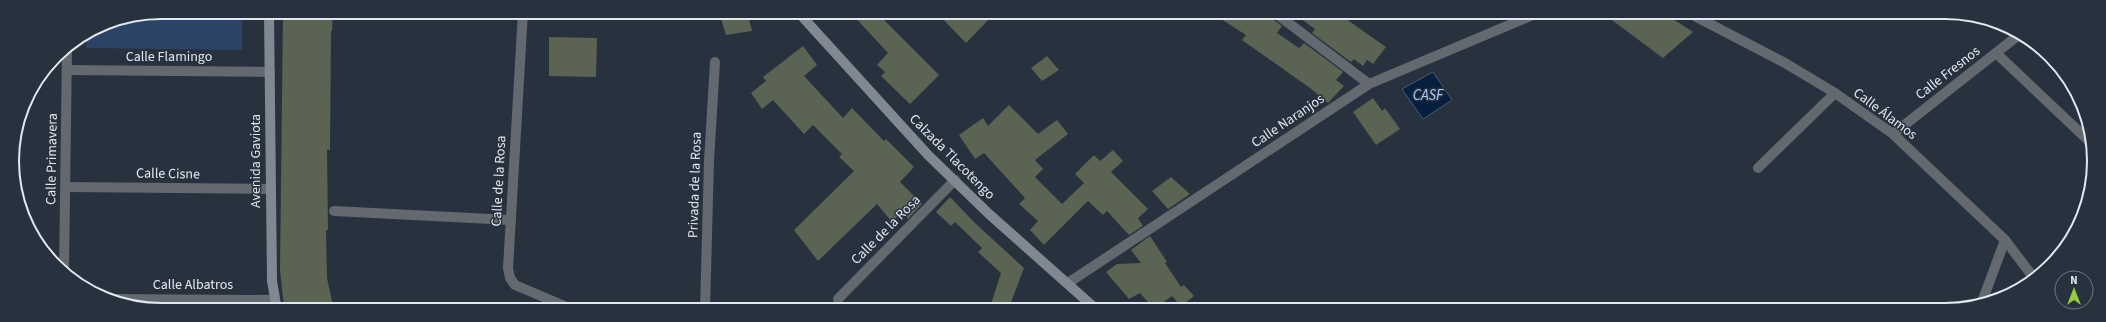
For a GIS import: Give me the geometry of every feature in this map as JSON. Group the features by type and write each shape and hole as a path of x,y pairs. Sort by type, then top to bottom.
{"street":[{"name":"Avenida Gaviota","path":"269,19 272,281 276,303"},
{"name":"Calle de la Rosa","path":"523,19 508,268 510,278 515,285 557,303"},
{"name":"Calzada Tlacotengo","path":"804,19 852,73 954,180 1089,303"},
{"path":"1283,19 1369,84"},
{"name":"Calle Naranjos","path":"1068,283 1369,84 1523,19"},
{"name":"Calle Álamos","path":"1701,19 1785,63 1835,93 1893,134 2005,240 2031,274"},
{"name":"Calle Fresnos","path":"1893,134 2015,38"},
{"path":"1996,53 2085,137"},
{"name":"Calle Primavera","path":"64,265 67,54"},
{"name":"Privada de la Rosa","path":"705,303 709,161 715,62"},
{"name":"Calle Flamingo","path":"67,70 270,72"},
{"path":"1758,168 1835,93"},
{"name":"Calle de la Rosa","path":"838,299 954,180"},
{"name":"Calle Cisne","path":"66,187 270,189"},
{"path":"334,211 511,220"},
{"path":"1984,297 2005,240"},
{"name":"Calle Albatros","path":"132,300 221,303"}],"shaded area":[{"path":"242,19 242,50 86,48 87,40 98,34 124,24 142,20"}],"water":[{"name":"CASF","path":"1433,72 1452,100 1423,119 1402,89"}],"building":[{"path":"283,19 333,19 331,31 330,150 327,150 328,230 326,230 327,278 332,303 284,303 280,270"},
{"path":"721,19 749,19 752,31 726,35"},
{"path":"856,19 883,19 939,75 910,104 881,76 885,72 877,65 888,53"},
{"path":"943,19 989,19 966,43"},
{"path":"1221,19 1273,19 1282,26 1277,33 1299,48 1304,43 1343,72 1336,80 1344,86 1328,103 1310,88 1242,40 1246,35"},
{"path":"1301,19 1346,19 1386,47 1373,64 1367,60 1363,66 1354,59 1351,62 1312,33 1315,29"},
{"path":"1610,19 1673,19 1693,32 1663,58"},
{"path":"549,37 597,38 596,77 549,76"},
{"path":"803,46 817,65 804,76 843,118 852,108 884,141 886,139 914,167 900,182 922,204 908,219 902,212 892,222 877,204 818,261 794,230 854,171 839,157 842,154 813,125 804,134 773,100 762,109 751,93 766,81 763,77"},
{"path":"1047,56 1059,70 1042,81 1031,68"},
{"path":"1373,98 1382,111 1385,108 1400,129 1376,145 1353,112"},
{"path":"1009,105 1038,134 1057,120 1068,134 1035,160 1043,169 1035,177 1062,204 1084,183 1075,174 1094,155 1100,161 1113,150 1123,161 1111,172 1148,209 1138,218 1143,226 1129,235 1107,211 1103,215 1088,201 1044,245 1030,230 1038,221 1019,204 1025,198 984,153 975,159 959,135 983,118 988,126"},
{"path":"1171,177 1190,194 1168,209 1152,191"},
{"path":"950,197 975,223 1024,268 1011,303 991,303 1001,273 978,252 982,248 955,222 951,226 936,212"},
{"path":"1150,236 1167,262 1165,263 1181,287 1184,285 1194,296 1185,303 1178,303 1172,296 1162,303 1149,303 1140,293 1129,299 1106,272 1117,264 1141,263 1131,250"}]}
